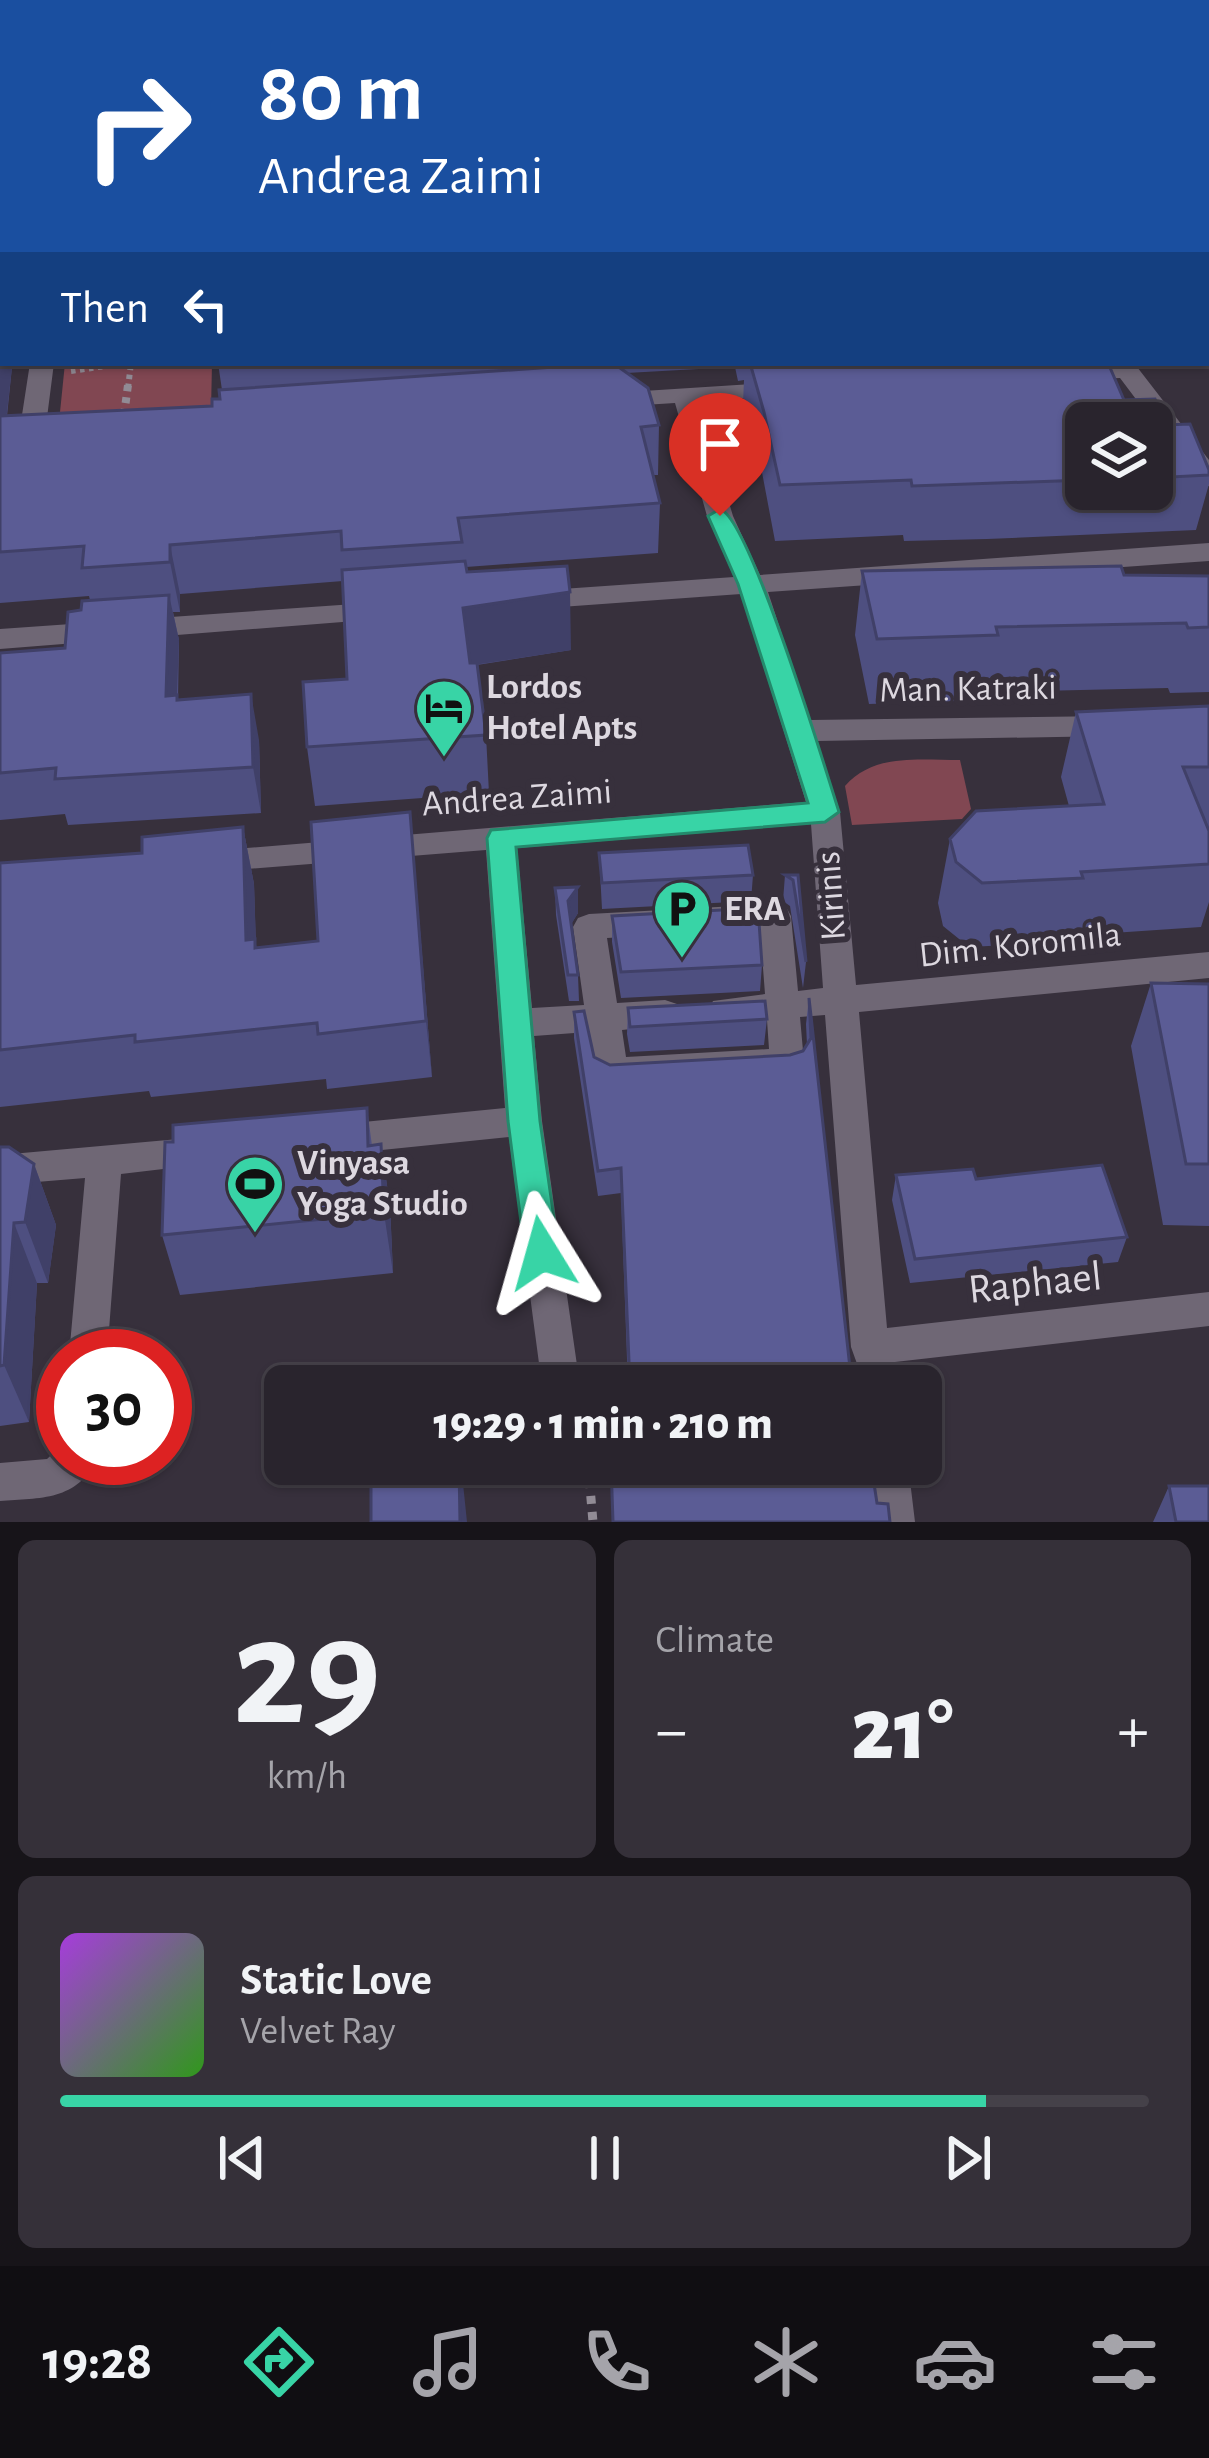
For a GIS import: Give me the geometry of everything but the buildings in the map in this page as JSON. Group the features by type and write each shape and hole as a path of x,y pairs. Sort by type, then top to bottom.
{"street":[{"path":"1057,374 1124,367 1206,468"},
{"path":"0,443 42,440 41,368"},
{"path":"591,401 801,388"},
{"name":"Kirinis","path":"685,395 720,516 751,584 825,812 870,1347 876,1365"},
{"path":"516,602 1209,552"},
{"path":"0,639 422,608"},
{"name":"Man. Katraki","path":"800,730 1141,725"},
{"name":"Andrea Zaimi","path":"189,862 825,812"},
{"path":"501,838 524,1121 557,1365"},
{"path":"775,916 784,1008 787,1062 611,1072 589,927 775,916"},
{"name":"Dim. Koromila","path":"516,1023 784,1008 1209,965"},
{"path":"291,1144 524,1121"},
{"path":"0,1170 244,1148"},
{"path":"90,1329 104,1162"},
{"name":"Raphael","path":"870,1347 1209,1309"},
{"path":"0,1482 36,1479"},
{"path":"891,1485 895,1522"}],"path":[{"path":"41,368 76,366"},
{"path":"123,418 128,366"},
{"path":"590,1485 592,1522"}],"shaded area":[{"path":"65,366 212,366 211,411 59,422"},
{"path":"960,760 971,809 962,819 852,825 845,786 857,775 883,763"}],"place":[{"name":"Lordos Hotel Apts","path":"444,759"},
{"name":"ERA","path":"682,960"},
{"name":"Vinyasa Yoga Studio","path":"255,1235"}],"route":[{"path":"542,1253 524,1121 501,838 825,812 751,584 720,516"}]}
